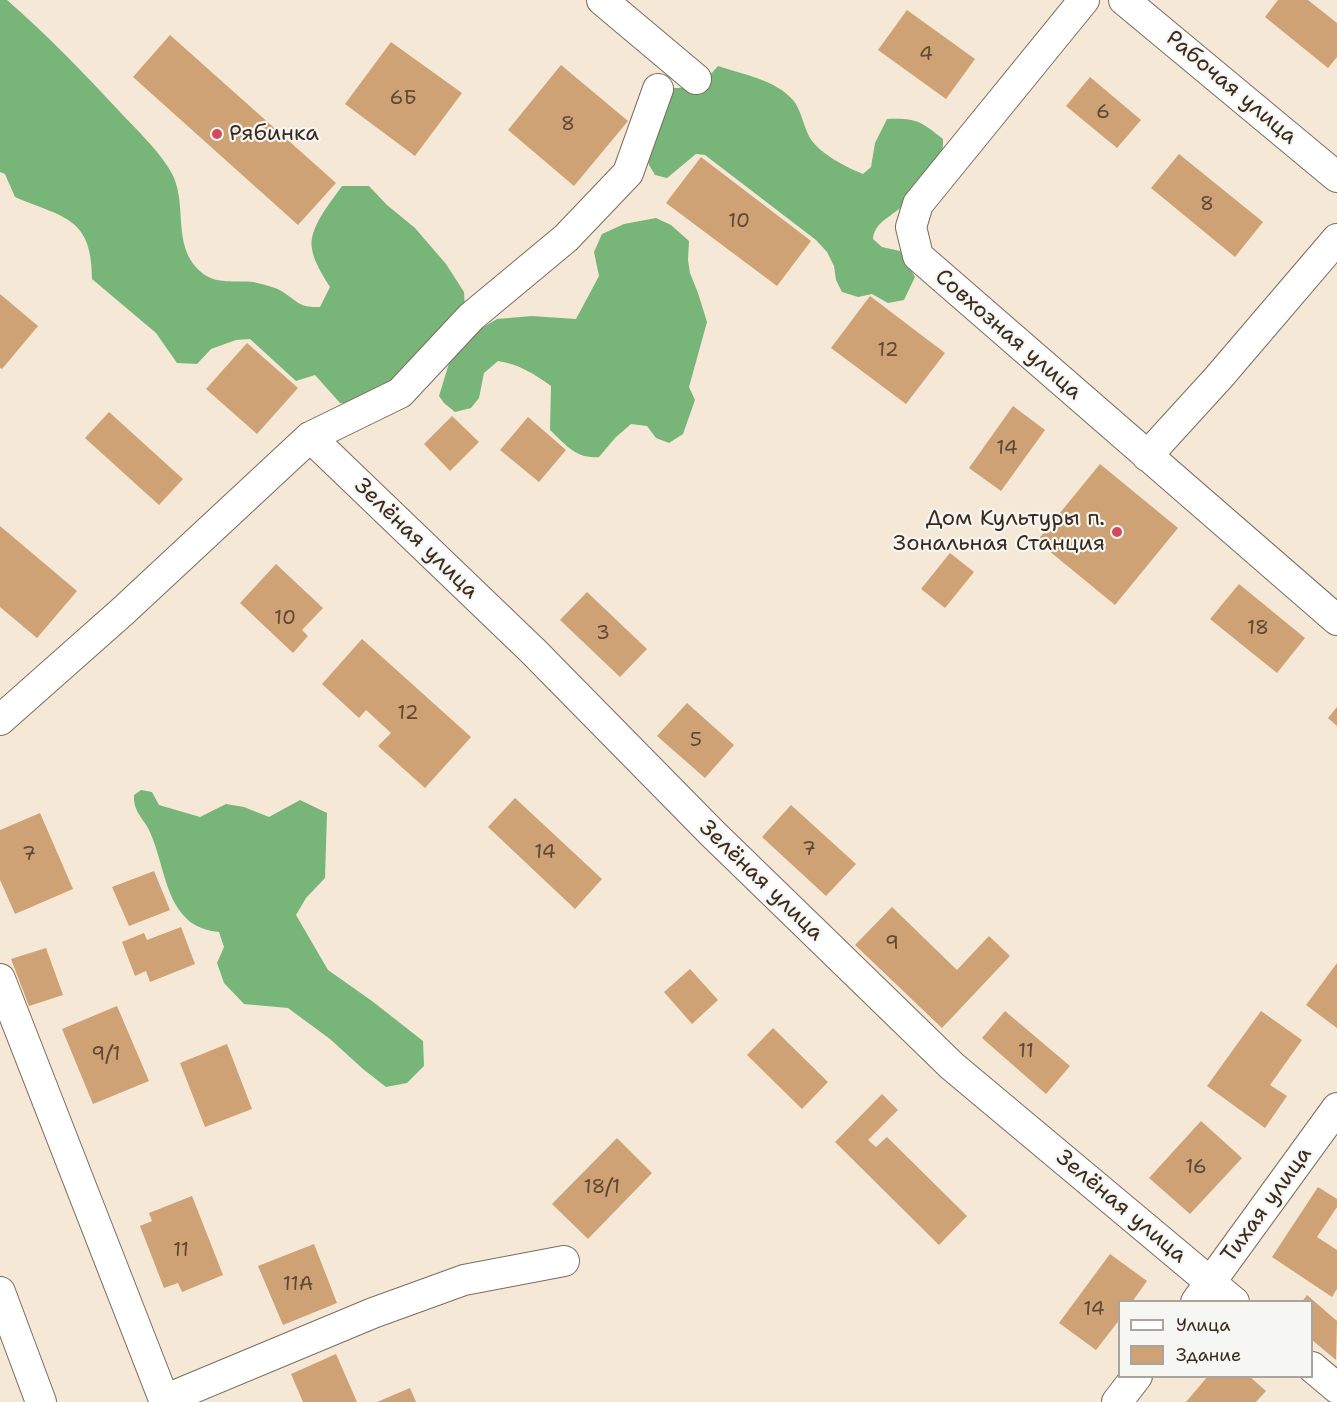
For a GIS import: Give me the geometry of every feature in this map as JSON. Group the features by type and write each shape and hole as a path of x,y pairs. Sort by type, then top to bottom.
{"street":[{"path":"602,0 696,79"},
{"name":"Совхозная улица","path":"1084,0 918,204 911,227 918,256 1337,620"},
{"name":"Рабочая улица","path":"1124,0 1337,177"},
{"path":"0,720 122,612 310,437 400,393 471,317 566,238 628,173 658,89"},
{"path":"1147,456 1219,377 1337,240"},
{"name":"Зелёная улица","path":"310,437 533,651 712,833 952,1066 1203,1292 1228,1300"},
{"path":"0,979 164,1401 374,1313 464,1280 564,1262"},
{"name":"Тихая улица","path":"1203,1292 1337,1108"},
{"path":"0,1292 41,1402"},
{"path":"1313,1369 1337,1388"},
{"path":"1117,1402 1136,1378"}],"green space":[{"path":"0,0 7,0 51,41 163,160 175,180 186,248 191,261 207,276 219,280 265,285 280,290 303,305 320,307 330,287 313,254 313,233 342,186 369,186 387,205 415,228 446,264 464,292 465,309 401,382 359,405 340,403 315,375 296,381 250,339 236,340 211,349 197,364 177,363 156,333 92,279 91,259 81,231 61,216 15,197 5,174 0,172"},
{"path":"718,66 758,78 786,93 796,104 814,144 834,159 863,174 871,167 875,143 887,119 918,122 943,139 942,154 930,174 904,205 879,225 874,234 873,239 882,247 900,251 915,277 904,300 888,303 872,294 858,297 842,292 827,252 816,240 705,155 696,154 667,178 655,175 649,165 645,145 668,88 685,88 701,83"},
{"path":"656,218 671,225 689,241 690,273 707,322 689,387 695,400 683,434 669,443 656,438 647,426 631,424 599,457 584,456 566,446 550,430 551,386 520,367 506,362 498,361 484,373 479,398 471,408 455,412 444,403 439,396 450,360 477,331 497,319 532,316 576,319 599,276 594,252 602,234 624,224"},
{"path":"141,790 152,792 159,805 200,817 226,804 244,807 269,817 300,800 327,813 325,878 306,898 296,915 328,970 423,1041 424,1066 407,1083 386,1087 330,1039 288,1008 244,1004 224,983 217,963 224,947 219,932 206,930 193,924 173,899 153,839 135,805 134,795"}],"building":[{"path":"1278,0 1308,0 1337,23 1337,57 1328,68 1265,17"},
{"path":"907,10 975,59 946,99 878,50"},
{"path":"170,35 336,183 298,225 133,77"},
{"path":"391,42 462,93 415,156 345,104"},
{"path":"561,65 628,121 574,186 508,130"},
{"path":"1090,77 1141,120 1117,148 1066,106"},
{"path":"1179,154 1263,222 1235,257 1151,188"},
{"path":"701,157 811,241 777,286 666,203"},
{"path":"0,294 38,326 2,369 0,368"},
{"path":"870,296 945,353 906,404 831,348"},
{"path":"247,343 298,388 257,434 206,389"},
{"path":"1013,406 1045,430 1001,491 969,468"},
{"path":"109,412 183,479 159,505 85,438"},
{"path":"452,416 479,442 450,471 424,444"},
{"path":"528,417 566,450 539,482 500,450"},
{"path":"1100,464 1178,528 1115,605 1037,541"},
{"path":"0,526 77,591 37,638 0,607"},
{"path":"950,553 974,572 945,608 921,589"},
{"path":"276,564 323,608 302,630 308,636 293,653 240,603"},
{"path":"1239,584 1305,638 1277,673 1210,619"},
{"path":"587,592 647,649 620,677 560,620"},
{"path":"362,639 471,737 425,788 378,746 391,733 366,710 359,718 322,684"},
{"path":"687,703 734,745 705,778 657,736"},
{"path":"1337,707 1337,726 1328,718"},
{"path":"515,798 602,879 575,909 488,827"},
{"path":"791,805 856,864 826,896 762,837"},
{"path":"40,813 73,889 15,914 0,880 0,830"},
{"path":"154,871 170,910 129,926 112,887"},
{"path":"892,907 957,970 989,936 1010,956 942,1028 855,945"},
{"path":"181,927 195,964 150,982 146,971 135,976 122,942 144,933 147,940"},
{"path":"46,948 63,995 29,1006 11,959"},
{"path":"1337,963 1337,1028 1306,1005"},
{"path":"690,969 718,1000 692,1024 664,992"},
{"path":"117,1006 149,1081 93,1104 62,1029"},
{"path":"1005,1011 1070,1066 1046,1094 982,1038"},
{"path":"1261,1011 1302,1040 1270,1085 1287,1096 1265,1128 1207,1086"},
{"path":"773,1028 828,1082 802,1109 747,1055"},
{"path":"227,1044 252,1109 205,1127 180,1063"},
{"path":"882,1094 898,1110 868,1140 876,1147 887,1137 967,1216 939,1245 835,1142"},
{"path":"1201,1121 1242,1158 1190,1214 1149,1178"},
{"path":"617,1138 652,1173 588,1239 552,1204"},
{"path":"1318,1187 1337,1199 1337,1207 1317,1237 1337,1250 1337,1289 1332,1297 1272,1257"},
{"path":"192,1196 223,1275 182,1292 178,1283 164,1288 140,1226 152,1221 149,1213"},
{"path":"314,1244 337,1303 283,1325 258,1266"},
{"path":"1110,1254 1147,1281 1133,1300 1118,1300 1118,1322 1096,1350 1059,1323"},
{"path":"1307,1295 1313,1300 1303,1300"},
{"path":"1313,1300 1337,1321 1336,1360 1313,1341"},
{"path":"336,1354 357,1402 303,1402 291,1374"},
{"path":"1206,1378 1251,1378 1266,1391 1256,1402 1186,1402"},
{"path":"410,1388 416,1402 377,1402"}],"place":[{"name":"Рябинка","path":"217,134"},
{"name":"Дом Культуры п. Зональная Станция","path":"1117,532"}]}
